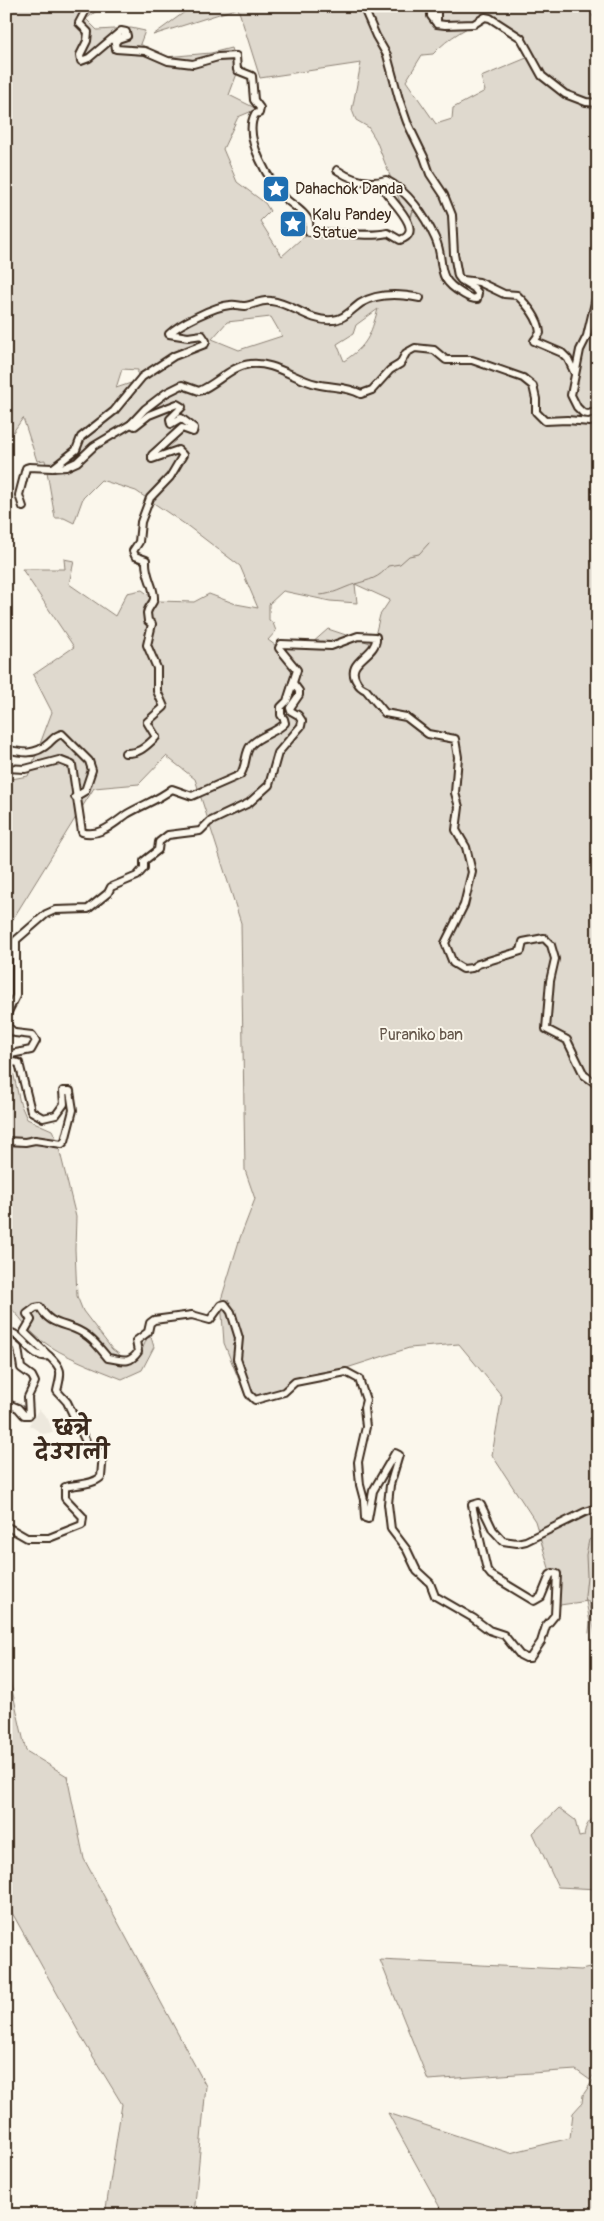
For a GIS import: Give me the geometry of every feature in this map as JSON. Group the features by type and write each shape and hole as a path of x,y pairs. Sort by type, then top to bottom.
{"street":[{"path":"88,6 79,23 88,32 87,41 80,55 81,60 89,58 121,31 126,32 127,36 118,39 115,43 116,49 144,51 168,60 193,64 218,57 236,56 237,70 252,76 254,100 260,108 259,112 252,119 252,141 258,159 286,199 308,220 309,232 354,233 374,236 388,232 400,240 404,239 408,235 410,228 408,220 380,183"},
{"path":"337,170 359,181 380,183 386,180 393,184 416,207 435,238 441,268 450,286 470,298 477,298 478,294 474,288 458,276 454,254 452,215 444,195 430,174 407,122 387,55 376,36 363,6"},
{"path":"431,6 431,16 437,24 445,26 474,24 485,17 490,18 521,38 542,76 565,94 586,102 598,103"},
{"path":"437,6 437,24"},
{"path":"462,280 480,282 504,294 517,295 533,314 538,325 540,333 534,341 562,353 575,374"},
{"path":"598,290 587,336 580,350 571,395 577,407 583,413 588,414 598,411"},
{"path":"52,468 76,450 81,437 114,411 142,377 174,356 205,344 206,341 202,335 188,337 169,334 202,314 228,305 246,306 262,301 272,301 307,316 334,320 341,318 362,302 380,296 400,294 420,298"},
{"path":"23,507 20,495 26,468 66,467 77,462 94,446 131,424 145,408 166,392 182,385 199,391 229,372 250,364 267,364 314,384 349,388 361,394 367,393 390,370 400,364 406,353 415,348 434,350 446,360 472,360 523,378 532,386 536,399 536,412 545,421 568,420 590,422 598,417"},
{"path":"125,753 134,754 142,750 156,737 147,722 164,707 157,692 157,668 147,645 152,624 148,621 146,613 153,603 153,591 147,576 146,560 135,556 133,552 139,542 141,522 150,498 170,477 183,454 178,450 152,458 152,455 182,428 194,432 194,428 181,418 171,424 170,419 182,407 177,404 149,415 135,426 131,424"},
{"path":"6,768 25,769 59,760 72,765 75,797 82,832 89,835 112,826 128,814 161,798 172,789 192,796 240,775 244,770 249,747 253,742 285,723 280,711 287,701 297,670 279,648 281,644 331,646 358,636 376,638 377,642 372,650 357,663 353,670 354,677 361,688 366,690 386,713 406,717 428,734 455,739 458,757 455,792 459,807 456,830 466,847 472,872 464,905 445,943 453,963 462,969 472,968 478,964 521,951 523,942 544,938 551,945 555,959 550,981 546,1029 567,1040 584,1075 598,1085"},
{"path":"6,1055 31,1050 36,1041 32,1035 15,1033 8,1026 6,1016 16,996 16,940 46,914 55,910 88,909 108,893 111,887 137,876 144,868 144,862 158,850 159,842 168,836 200,831 209,822 249,803 269,786 278,753 301,726 302,720 290,708 299,690 293,683"},
{"path":"6,749 25,754 42,749 58,734 62,734 90,762 92,770 85,791 75,797"},
{"path":"6,1061 19,1064 31,1111 43,1118 56,1115 64,1104 63,1091 70,1091 73,1110 65,1141 62,1144 35,1140 25,1142 6,1141"},
{"path":"6,1526 27,1538 49,1538 82,1524 83,1517 65,1498 65,1487 79,1483 94,1483 102,1477 103,1453 90,1448 68,1402 57,1391 62,1376 60,1368 24,1332 30,1320 27,1314 40,1307 44,1316 59,1325 75,1329 94,1340 108,1358 128,1361 133,1359 138,1352 136,1341 148,1332 150,1323 154,1320 192,1315 210,1320 221,1305 225,1304 230,1312 239,1338 237,1359 249,1394 255,1400 284,1392 296,1382 346,1372 359,1379 366,1400 364,1408 366,1427 358,1462 365,1518 368,1519 373,1492 383,1472 395,1453 399,1455 390,1485 388,1504 391,1529 408,1550 417,1571 430,1583 435,1596 473,1618 488,1630 504,1636 520,1655 526,1658 530,1658 542,1642 546,1626 555,1615 557,1574 553,1573 550,1575 541,1597 534,1600 496,1579 487,1570 472,1505 479,1502 493,1530 503,1541 516,1543 526,1541 585,1512 598,1508"},
{"path":"6,1332 14,1334 37,1354 44,1357 49,1356"},
{"path":"6,1338 18,1348 21,1368 32,1376 35,1382 28,1397 29,1415 24,1415 18,1408 6,1403"}],"shaded area":[{"path":"39,1409 48,1419 53,1432 43,1434 29,1425"}],"green space":[{"name":"Puraniko ban","path":"6,6 103,6 86,19 97,30 131,28 145,31 140,44 165,57 211,53 231,48 238,71 229,95 257,109 238,117 223,149 237,182 265,203 270,211 260,221 282,256 309,232 388,233 400,240 408,235 414,204 409,225 376,140 368,127 356,120 352,110 361,63 260,78 238,8 153,35 193,6 586,6 598,24 598,1647 588,1601 560,1605 535,1521 492,1455 502,1396 459,1344 409,1348 247,1400 224,1343 221,1300 240,1238 255,1199 245,1170 241,923 195,779 166,756 139,784 94,788 11,922 6,958 6,780 28,776 52,712 33,675 74,647 22,569 65,569 64,559 74,561 69,584 115,616 127,593 142,590 157,601 194,602 209,594 236,604 258,608 240,566 189,527 136,491 101,480 83,498 74,523 64,518 55,518 45,460 37,461 23,418 6,442","holes":["490,18 521,38 529,57 481,77 485,91 453,108 452,119 436,124 406,81 422,55 433,54 452,37","378,309 367,339 358,350 344,361 337,344 353,334 356,325","271,317 282,336 239,350 212,339 227,322","122,369 138,370 137,381 116,388","355,584 390,600 380,615 373,644 328,629 311,644 279,648 268,640 276,631 273,623 269,620 269,604 283,591 330,601 357,603"]},
{"path":"6,1066 12,1067 20,1103 27,1119 52,1130 57,1140 76,1217 77,1296 83,1311 112,1349 132,1364 142,1350 147,1338 151,1337 154,1347 142,1370 122,1379 80,1362 49,1346 36,1336 6,1304 6,1257 10,1244 10,1234 6,1231"},
{"path":"6,1676 10,1681 26,1751 67,1776 84,1859 206,2086 194,2215 105,2215 122,2104 86,2045 6,1902"},
{"path":"559,1808 575,1820 579,1837 584,1836 588,1824 598,1815 598,1889 558,1887 533,1833"},
{"path":"380,1960 581,1970 598,1966 598,2069 590,2080 576,2070 428,2080"},
{"path":"598,2073 598,2215 444,2215 388,2113 510,2153 570,2138 573,2113 582,2103 583,2095"}],"waterway":[{"path":"320,595 374,578 388,566 400,564 409,556 419,554 429,543"},
{"path":"589,1633 590,1622 585,1596 587,1576 586,1555 589,1540 598,1533"}],"place":[{"name":"Dahachok Danda","path":"276,189"},
{"name":"Kalu Pandey Statue","path":"293,224"}],"district":[{"name":"छत्रे देउराली","path":"72,1440"}]}
